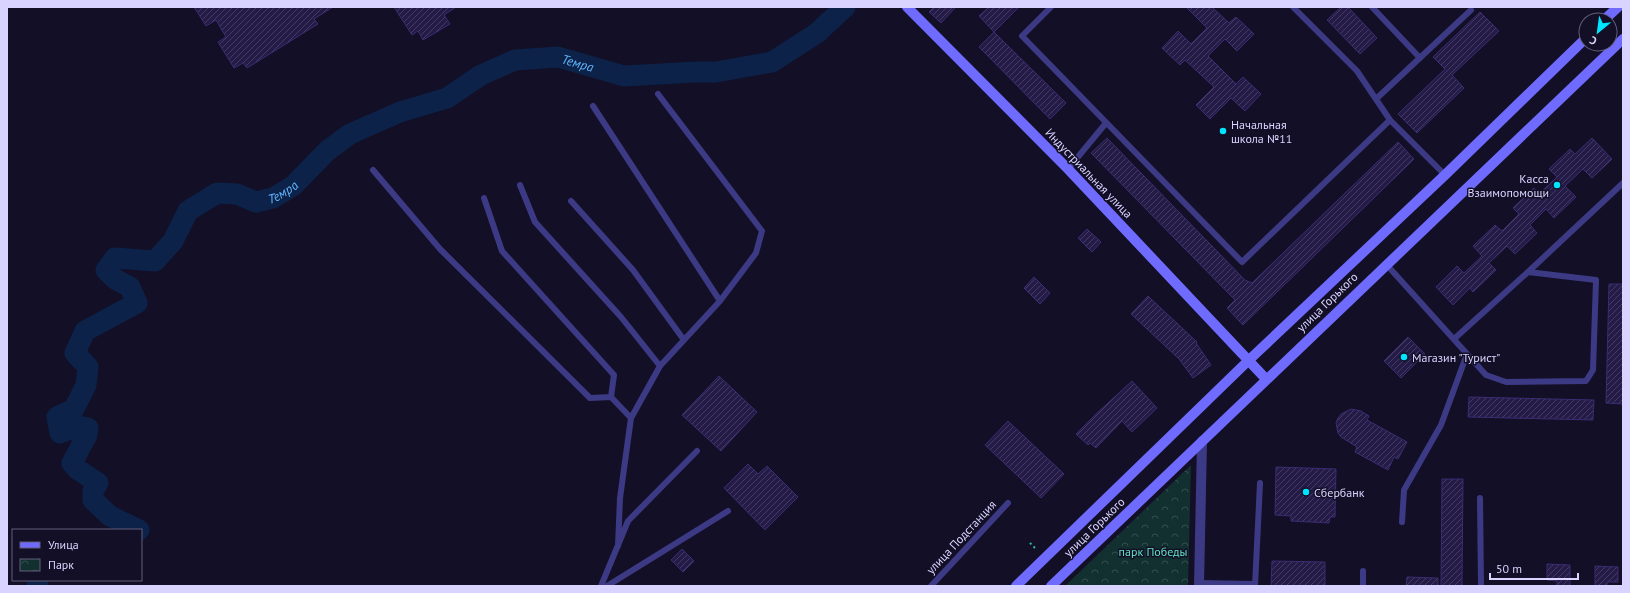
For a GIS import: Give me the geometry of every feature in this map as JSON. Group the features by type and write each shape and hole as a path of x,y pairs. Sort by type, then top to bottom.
{"main road":[{"name":"Индустриальная улица","path":"907,7 1068,169 1266,379"},
{"name":"улица Горького","path":"1051,586 1623,39"},
{"name":"улица Горького","path":"1016,586 1249,360 1445,175 1578,46"}],"street":[{"path":"1199,585 1202,440"}],"lane":[{"path":"1051,7 1022,36 1242,262 1390,120"},
{"path":"1293,7 1357,71 1390,120 1445,175"},
{"path":"1372,7 1420,58"},
{"path":"1376,99 1471,10"},
{"path":"618,546 620,498 631,418 660,366 720,302 756,253 762,231 658,94"},
{"path":"593,106 720,302"},
{"path":"1068,169 1106,123"},
{"path":"373,170 440,249 590,398 611,397 631,418"},
{"path":"1454,339 1623,183"},
{"path":"520,185 535,222 621,317 660,366"},
{"path":"484,198 502,251 614,375 611,397"},
{"path":"571,201 633,270 684,340"},
{"path":"1386,264 1486,375 1506,382 1586,381 1593,370 1596,280 1528,272"},
{"path":"1402,522 1404,490 1441,425 1467,354"},
{"path":"601,586 628,521 697,451"},
{"path":"1199,585 1255,585 1260,483"},
{"path":"1480,498 1481,586"},
{"name":"улица Подстанция","path":"931,586 1008,503"},
{"path":"607,586 728,511"},
{"path":"1363,571 1363,586"}],"green space":[{"name":"парк Победы","path":"1191,465 1188,586 1065,586"}],"building":[{"path":"194,7 333,7 314,19 318,24 247,68 243,63 234,68 218,42 226,37 216,20 206,26"},
{"path":"394,7 456,7 444,15 450,24 423,40 418,31 412,35"},
{"path":"934,7 956,7 941,23 929,12"},
{"path":"989,7 1019,7 994,32 979,16"},
{"path":"1186,7 1212,7 1229,23 1236,17 1254,34 1237,51 1225,39 1208,56 1236,84 1243,77 1261,94 1245,111 1231,98 1210,119 1196,105 1214,87 1185,60 1180,65 1162,48 1178,31 1191,44 1207,28"},
{"path":"1341,7 1348,7 1377,38 1360,54 1327,20"},
{"path":"1480,12 1499,31 1452,75 1464,88 1417,133 1398,114 1445,69 1433,57"},
{"path":"994,32 1066,103 1050,119 979,47"},
{"path":"1107,138 1245,280 1252,283 1398,142 1414,159 1243,325 1227,308 1235,300 1091,153"},
{"path":"1592,138 1612,159 1592,178 1583,169 1565,186 1576,197 1554,218 1546,209 1530,225 1537,233 1515,254 1507,246 1489,263 1496,270 1473,292 1470,288 1453,305 1436,287 1457,266 1464,273 1482,256 1473,246 1495,225 1502,231 1519,214 1513,208 1534,188 1539,194 1557,177 1549,169 1570,149 1575,154"},
{"path":"1087,229 1101,242 1092,252 1078,238"},
{"path":"1034,277 1050,293 1040,304 1024,288"},
{"path":"1609,284 1623,284 1623,404 1606,403"},
{"path":"1148,296 1197,342 1196,343 1211,365 1193,378 1179,359 1131,314"},
{"name":"Магазин \"Турист\"","path":"1408,337 1425,354 1401,378 1384,361"},
{"path":"719,376 757,412 721,451 682,415"},
{"path":"1132,381 1157,408 1132,432 1122,421 1096,448 1090,443 1088,445 1076,434"},
{"path":"1469,397 1594,400 1593,420 1468,417"},
{"path":"1351,409 1361,411 1369,416 1367,420 1407,442 1398,459 1394,457 1388,470 1355,452 1357,447 1341,437 1338,433 1336,423 1338,418 1341,414"},
{"path":"1008,421 1064,474 1041,498 985,445"},
{"path":"748,464 758,474 767,466 798,497 765,530 724,488"},
{"name":"Сбербанк","path":"1276,467 1336,469 1335,517 1330,517 1329,523 1291,521 1291,516 1275,515"},
{"path":"1442,479 1463,479 1462,586 1441,586"},
{"path":"682,549 694,561 683,572 671,560"},
{"path":"1272,561 1325,562 1325,586 1271,586"},
{"path":"1547,564 1570,565 1570,586 1557,586 1557,581 1547,580"},
{"path":"1595,566 1618,567 1618,582 1607,582 1607,586 1595,586"},
{"path":"1407,577 1438,578 1438,586 1406,586"}],"waterway":[{"name":"Темра","path":"137,529 110,516 93,500 93,491 98,483 77,469 72,463 87,435 88,428 77,426 60,433 57,417 74,409 86,385 88,367 75,353 85,331 137,303 130,287 115,279 106,270 115,258 155,261 173,241 188,211 217,193 237,194 256,202 273,198 293,186 327,151 350,134 400,112 447,98 481,75 515,60 558,57 624,76 716,72 772,62 817,33 845,7"},
{"name":"Темра","path":"37,586 38,581"}],"place":[{"name":"Начальная школа №11","path":"1223,131"},
{"name":"Касса Взаимопомощи","path":"1557,185"},
{"name":"Магазин \"Турист\"","path":"1404,357"},
{"name":"Сбербанк","path":"1306,492"}]}
